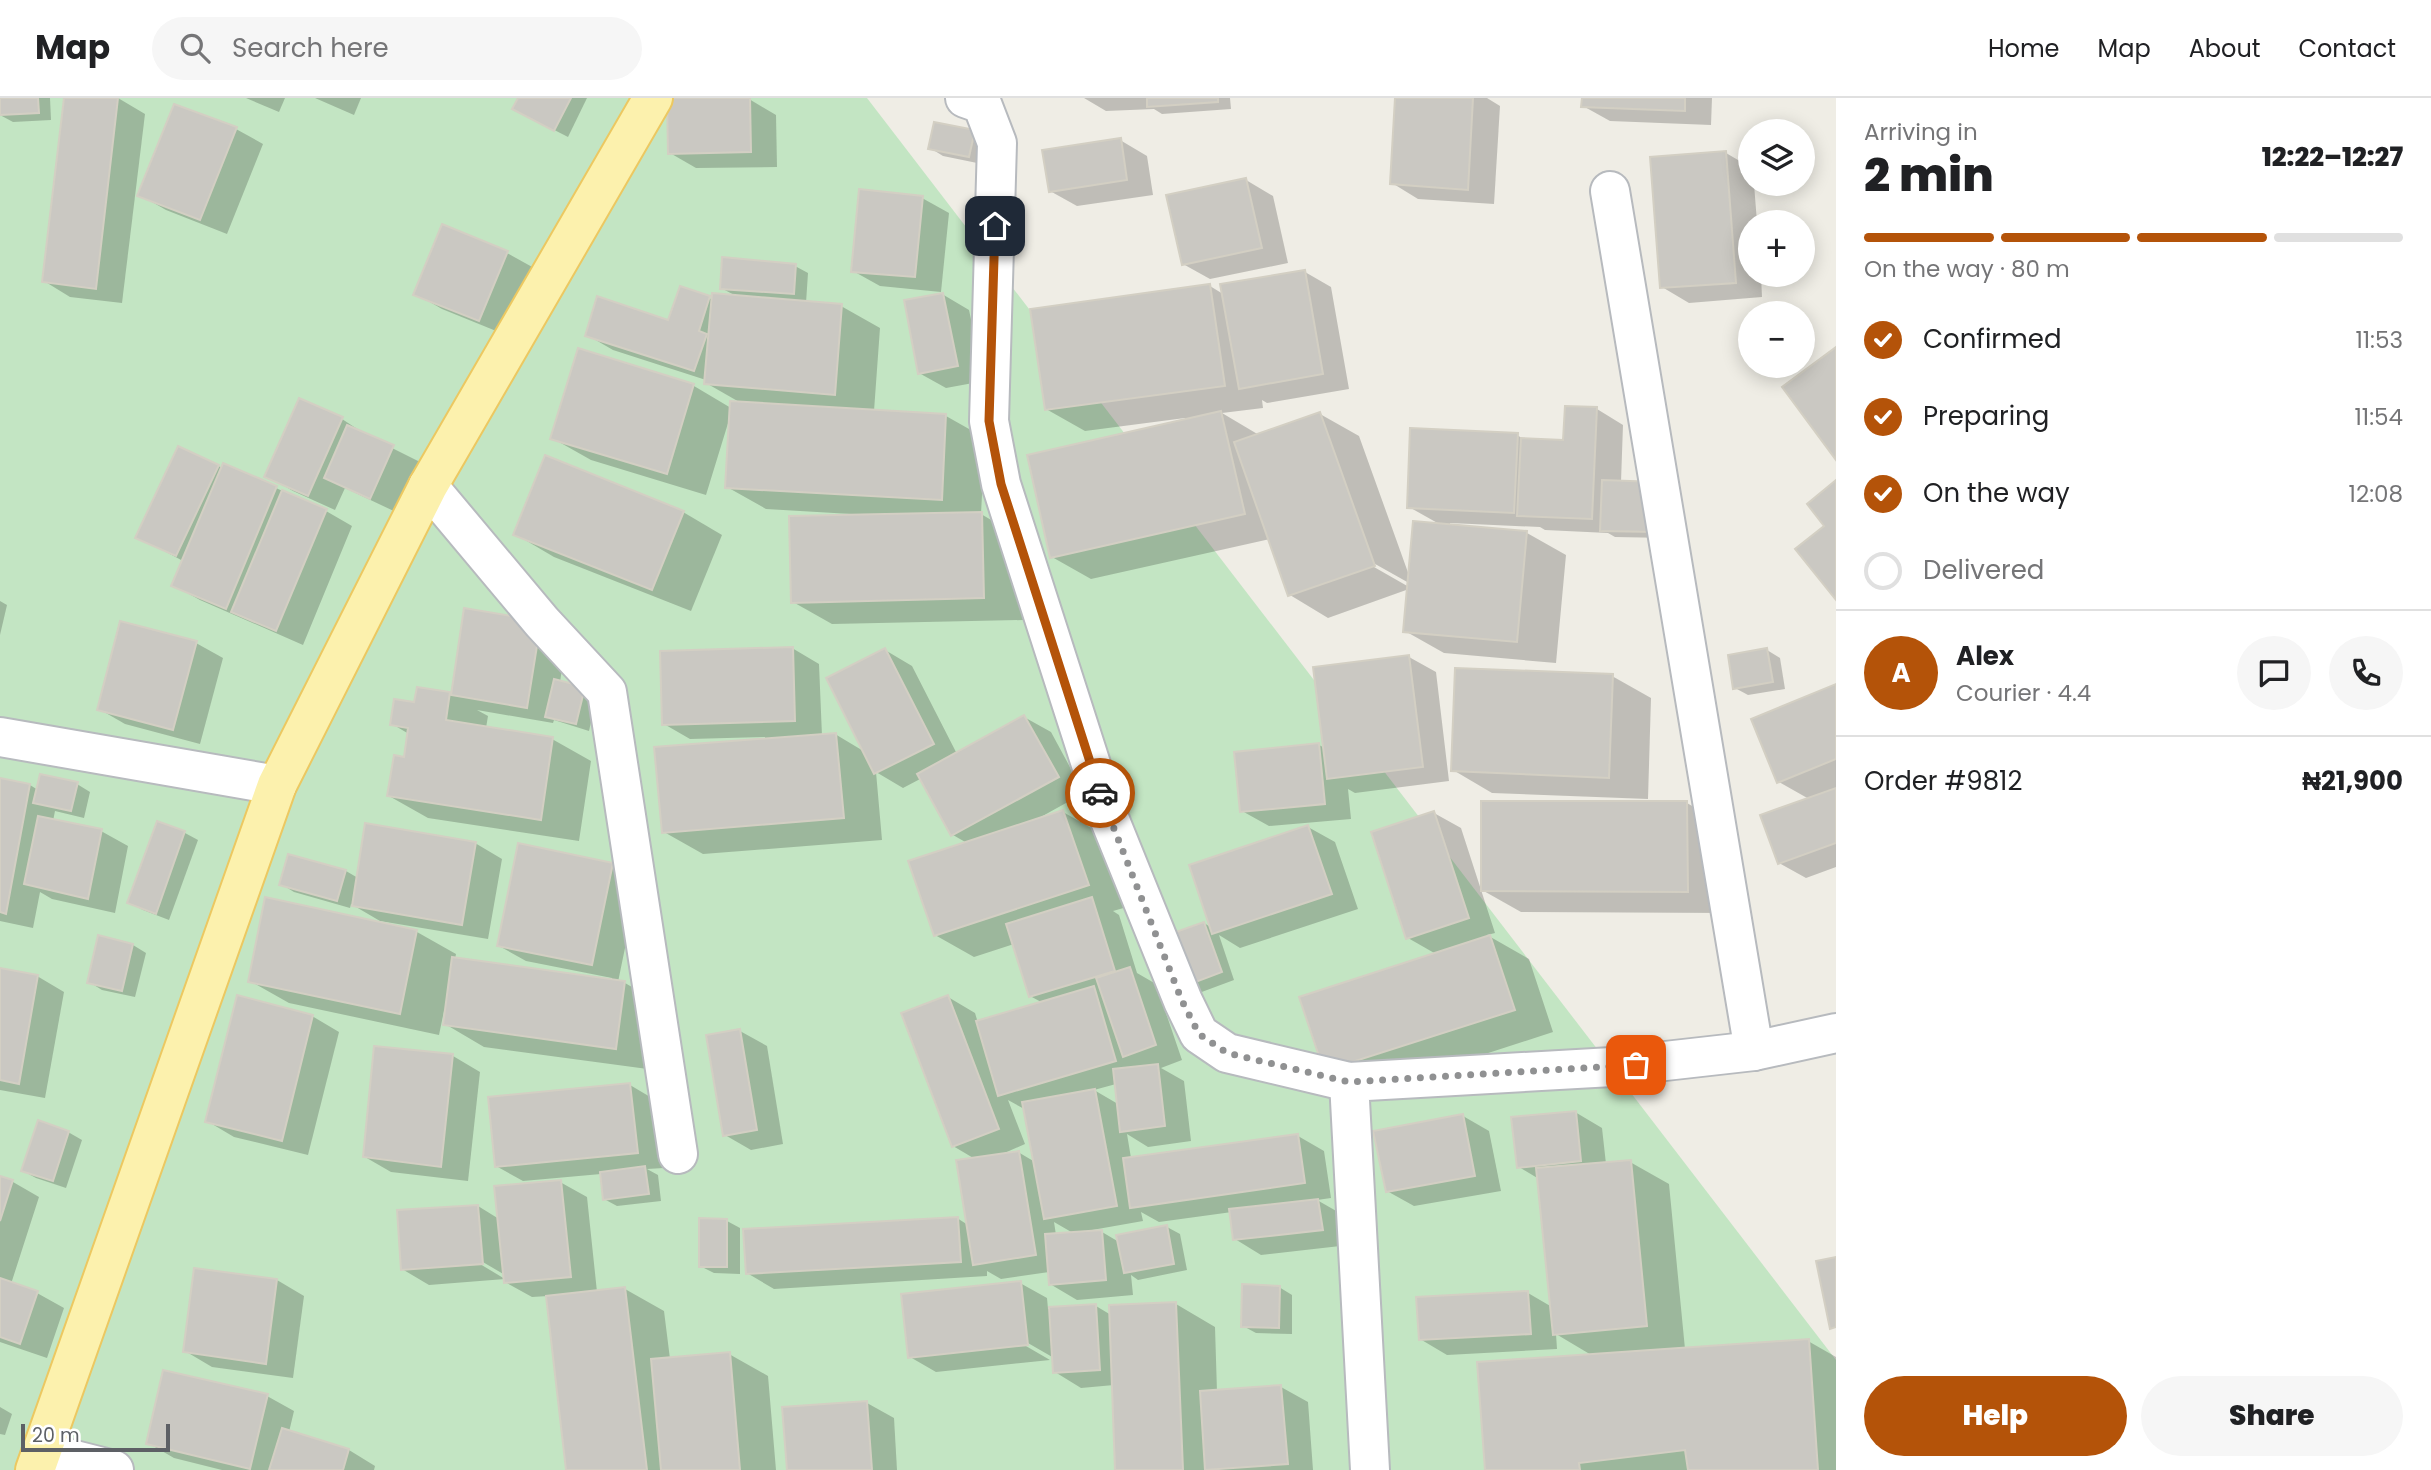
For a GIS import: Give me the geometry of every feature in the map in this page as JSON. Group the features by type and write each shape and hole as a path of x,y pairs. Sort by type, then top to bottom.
{"main road":[{"path":"39,1461 277,785 428,486 653,98"}],"street":[{"path":"965,98 982,104 997,143 989,421 1001,484 1105,808 1182,1001 1199,1034 1227,1053 1349,1082 1612,1067 1754,1051 1836,1033"},
{"path":"1610,191 1754,1051"},
{"path":"428,486 542,622 607,692 678,1153"},
{"path":"0,737 277,785"},
{"path":"1349,1082 1370,1470"},
{"path":"39,1461 114,1470"}],"green space":[{"path":"0,98 867,98 1836,1360 1836,1470 0,1470"}],"building":[{"path":"0,98 38,98 39,113 0,115"},
{"path":"64,98 118,98 96,289 42,282"},
{"path":"518,98 571,98 554,131 512,109"},
{"path":"667,98 750,98 751,152 668,154"},
{"path":"1147,98 1218,98 1218,102 1147,107"},
{"path":"1395,98 1473,98 1468,190 1390,184"},
{"path":"1582,98 1685,98 1685,111 1581,107"},
{"path":"174,104 237,127 200,220 137,196"},
{"path":"934,122 975,130 969,157 928,149"},
{"path":"1121,138 1127,180 1049,192 1042,150"},
{"path":"1726,151 1736,283 1660,288 1650,157"},
{"path":"1246,178 1262,248 1182,265 1166,195"},
{"path":"859,189 923,196 915,277 851,272"},
{"path":"442,224 508,251 479,321 413,295"},
{"path":"722,257 796,264 794,294 720,289"},
{"path":"1305,270 1323,374 1239,389 1220,284"},
{"path":"1210,284 1225,386 1045,410 1030,309"},
{"path":"680,286 710,296 699,331 707,334 694,371 585,336 597,296 668,320"},
{"path":"712,293 842,304 835,395 704,384"},
{"path":"943,293 958,366 918,374 904,300"},
{"path":"1836,347 1836,460 1782,387 1794,378 1815,378 1815,363"},
{"path":"578,348 694,384 667,474 550,439"},
{"path":"299,398 343,417 308,496 264,477"},
{"path":"730,401 946,414 942,500 725,488"},
{"path":"1565,406 1597,407 1592,519 1517,516 1521,438 1563,440"},
{"path":"1221,411 1245,514 1050,558 1027,455"},
{"path":"1320,412 1375,566 1288,596 1234,442"},
{"path":"347,425 394,445 370,499 324,478"},
{"path":"1410,428 1518,433 1514,513 1407,508"},
{"path":"178,446 219,465 176,556 135,538"},
{"path":"545,455 684,511 652,590 513,535"},
{"path":"223,463 277,486 226,609 171,586"},
{"path":"1602,480 1657,482 1655,532 1600,531"},
{"path":"1836,480 1836,600 1795,549 1824,526 1807,504"},
{"path":"282,490 327,509 276,631 231,612"},
{"path":"982,512 984,598 791,603 789,516"},
{"path":"1413,521 1527,531 1517,642 1403,632"},
{"path":"464,608 541,621 527,708 451,695"},
{"path":"120,621 197,641 173,730 97,710"},
{"path":"793,647 795,721 662,725 660,651"},
{"path":"885,648 934,744 874,774 826,678"},
{"path":"1767,648 1773,682 1733,689 1728,655"},
{"path":"1409,655 1423,767 1327,779 1313,667"},
{"path":"1455,668 1613,674 1609,778 1451,771"},
{"path":"554,679 585,687 576,724 545,717"},
{"path":"1836,684 1836,759 1777,783 1751,719"},
{"path":"417,687 450,692 446,720 553,737 541,820 387,796 394,755 404,757 408,728 390,725 394,699 414,702"},
{"path":"1024,715 1059,777 951,836 917,774"},
{"path":"836,733 844,818 662,833 654,747"},
{"path":"1319,743 1325,804 1240,812 1234,752"},
{"path":"40,774 78,782 71,811 33,803"},
{"path":"0,778 30,784 6,914 0,912"},
{"path":"1836,788 1836,843 1778,864 1760,815"},
{"path":"1481,801 1687,801 1688,892 1481,891"},
{"path":"1063,810 1089,885 934,936 908,861"},
{"path":"1434,811 1469,918 1406,939 1371,832"},
{"path":"38,816 102,829 88,899 24,884"},
{"path":"157,821 185,831 156,914 127,903"},
{"path":"365,823 476,842 462,925 352,906"},
{"path":"1308,825 1332,894 1212,934 1189,865"},
{"path":"518,843 613,863 592,965 497,946"},
{"path":"288,854 346,870 337,901 279,885"},
{"path":"265,897 417,930 400,1014 248,982"},
{"path":"1092,897 1115,971 1029,997 1006,924"},
{"path":"1204,922 1222,972 1185,986 1167,935"},
{"path":"98,935 133,944 122,991 87,983"},
{"path":"1490,935 1515,1010 1324,1071 1299,997"},
{"path":"452,957 625,981 616,1049 443,1025"},
{"path":"1130,967 1156,1045 1123,1057 1096,978"},
{"path":"0,968 38,975 19,1084 0,1080"},
{"path":"1094,986 1116,1061 998,1096 976,1021"},
{"path":"237,995 313,1015 282,1141 205,1122"},
{"path":"948,995 999,1129 952,1147 901,1013"},
{"path":"740,1029 757,1130 723,1136 706,1035"},
{"path":"374,1046 453,1054 441,1167 363,1157"},
{"path":"1158,1064 1165,1126 1120,1132 1113,1069"},
{"path":"630,1083 638,1153 495,1167 488,1097"},
{"path":"1095,1089 1117,1206 1044,1219 1022,1102"},
{"path":"1576,1111 1581,1161 1517,1168 1511,1117"},
{"path":"1463,1114 1475,1176 1386,1192 1373,1131"},
{"path":"38,1120 69,1131 53,1181 21,1171"},
{"path":"1298,1134 1305,1183 1130,1208 1123,1158"},
{"path":"1019,1151 1036,1255 973,1265 956,1160"},
{"path":"1631,1160 1647,1326 1553,1335 1536,1168"},
{"path":"645,1166 649,1194 603,1200 600,1172"},
{"path":"0,1176 13,1180 0,1221"},
{"path":"561,1180 571,1277 504,1283 494,1186"},
{"path":"1318,1199 1323,1230 1233,1240 1229,1209"},
{"path":"478,1205 483,1264 401,1270 397,1210"},
{"path":"958,1217 961,1262 746,1274 743,1229"},
{"path":"699,1218 727,1219 727,1267 699,1267"},
{"path":"1167,1225 1174,1264 1124,1273 1116,1235"},
{"path":"1102,1230 1106,1280 1049,1285 1045,1234"},
{"path":"1836,1257 1836,1327 1830,1329 1816,1261"},
{"path":"194,1268 277,1279 266,1364 183,1352"},
{"path":"0,1278 38,1291 20,1344 0,1337"},
{"path":"1021,1281 1028,1345 908,1358 901,1294"},
{"path":"1242,1284 1280,1286 1279,1328 1241,1327"},
{"path":"625,1287 647,1470 566,1470 546,1296"},
{"path":"1528,1291 1531,1334 1419,1340 1416,1297"},
{"path":"1176,1302 1183,1470 1115,1470 1109,1305"},
{"path":"1096,1304 1100,1370 1053,1373 1049,1307"},
{"path":"1809,1339 1818,1470 1688,1470 1685,1450 1579,1463 1580,1470 1485,1470 1477,1362"},
{"path":"730,1352 740,1470 661,1470 651,1359"},
{"path":"163,1370 268,1394 250,1469 146,1444"},
{"path":"1281,1385 1288,1464 1205,1470 1200,1391"},
{"path":"867,1401 872,1470 787,1470 782,1407"},
{"path":"282,1428 349,1449 343,1470 269,1470"}],"way so far":[{"path":"1100,793 1182,1001 1199,1034 1227,1053 1349,1082 1636,1065"}],"route":[{"path":"995,226 989,421 1001,484 1100,793"}]}
